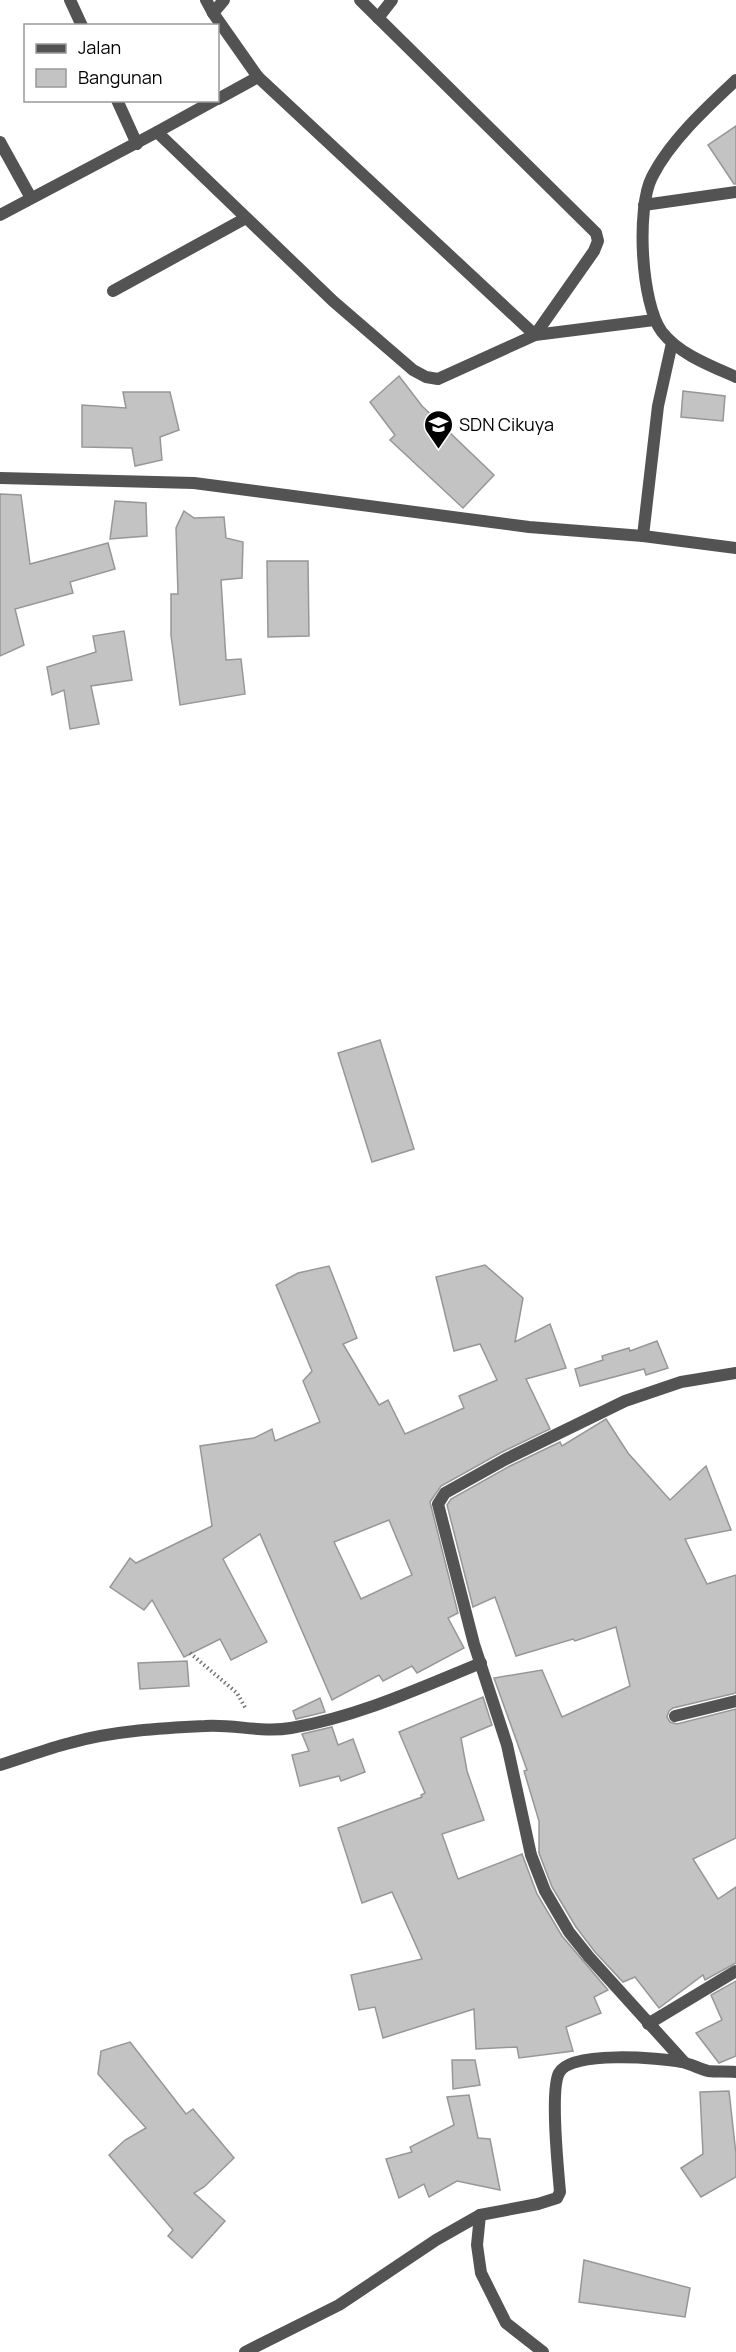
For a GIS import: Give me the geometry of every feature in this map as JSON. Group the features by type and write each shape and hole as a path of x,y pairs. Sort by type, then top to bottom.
{"street":[{"path":"70,0 81,24"},
{"path":"206,0 258,77 535,335"},
{"path":"213,13 224,0"},
{"path":"360,0 596,233 598,241 594,251 535,335"},
{"path":"378,18 392,0"},
{"path":"219,98 258,77"},
{"path":"736,80 706,108 660,164 646,191 642,243 654,320 672,343 707,364 736,377"},
{"path":"118,102 137,144"},
{"path":"0,215 212,102"},
{"path":"157,132 333,301 413,370 426,377 438,379 535,335 654,320"},
{"path":"0,142 31,198"},
{"path":"644,205 736,192"},
{"path":"113,291 246,218"},
{"path":"643,536 658,406 672,343"},
{"path":"0,478 194,483 529,527 643,536 736,548"},
{"path":"684,2062 615,1987 569,1932 545,1891 531,1855 507,1745 474,1644 437,1509 442,1497 506,1459 625,1401 681,1382 736,1373"},
{"path":"0,1765 72,1742 151,1729 209,1725 258,1730 315,1723 394,1699 481,1663"},
{"path":"675,1716 736,1701"},
{"path":"648,2024 736,1971"},
{"path":"245,2352 339,2305 436,2240 480,2215 551,2201 558,2195 556,2083 558,2073 563,2067 582,2060 649,2057 684,2062 708,2071 736,2072"},
{"path":"480,2215 477,2245 481,2273 506,2323 543,2352"}],"path":[{"path":"190,1653 237,1694 258,1730"}],"building":[{"path":"736,126 736,184 734,184 708,145"},
{"path":"399,376 422,406 494,475 463,508 390,440 395,435 370,402"},
{"path":"683,391 725,396 723,421 681,417"},
{"path":"123,392 170,392 179,430 160,437 162,460 135,466 132,448 82,447 82,405 126,408"},
{"path":"0,494 21,495 30,564 108,543 115,569 70,582 73,593 15,609 24,645 0,656"},
{"path":"115,501 146,503 147,536 110,539"},
{"path":"184,511 194,518 224,517 226,538 243,542 242,578 221,580 226,660 241,659 245,694 180,705 171,635 171,594 178,594 176,528"},
{"path":"267,561 308,561 309,636 268,637"},
{"path":"124,631 132,680 91,686 99,724 70,729 64,690 52,695 47,667 96,652 93,636"},
{"path":"380,1040 414,1149 372,1162 338,1053"},
{"path":"485,1265 523,1298 515,1342 550,1324 566,1368 526,1379 550,1429 502,1452 441,1486 430,1502 458,1613 448,1618 464,1648 417,1673 412,1666 383,1681 379,1675 332,1700 260,1534 223,1559 267,1642 231,1660 220,1639 184,1657 152,1600 144,1610 110,1587 130,1558 136,1563 212,1526 200,1446 254,1438 272,1429 275,1441 320,1422 303,1381 312,1371 276,1285 298,1273 329,1266 357,1338 343,1344 379,1405 388,1400 405,1434 464,1408 459,1396 497,1380 480,1344 454,1351 436,1277","holes":["389,1520 412,1575 361,1599 334,1542"]},
{"path":"657,1341 668,1368 646,1375 644,1369 580,1386 575,1369 603,1360 602,1356 629,1348 630,1351"},
{"path":"606,1419 628,1453 670,1500 706,1466 731,1530 685,1539 707,1584 736,1575 736,1693 673,1708 667,1717 670,1722 677,1724 736,1709 736,1838 693,1859 718,1899 736,1887 736,1963 705,1980 703,1975 659,2008 635,1977 623,1982 595,1952 576,1927 552,1887 539,1853 539,1821 524,1771 527,1770 494,1678 542,1670 562,1717 630,1686 616,1627 575,1641 573,1639 516,1656 495,1597 473,1607 447,1505 451,1499 510,1466 560,1442 562,1446"},
{"path":"187,1661 189,1686 140,1689 138,1663"},
{"path":"483,1697 492,1725 461,1738 467,1771 484,1820 442,1834 458,1879 522,1854 537,1894 562,1936 608,1990 594,1997 601,2013 566,2027 573,2051 519,2058 517,2047 476,2049 474,2009 383,2038 375,2007 359,2010 351,1975 422,1959 392,1892 362,1903 338,1828 422,1797 421,1795 425,1793 399,1732"},
{"path":"320,1698 325,1712 296,1719 293,1711"},
{"path":"332,1727 338,1745 353,1739 365,1772 341,1781 339,1776 300,1786 292,1755 309,1751 302,1734"},
{"path":"736,1981 736,2056 719,2063 696,2033 722,2020 711,1995"},
{"path":"130,2042 186,2114 193,2109 234,2158 204,2187 194,2193 225,2221 192,2258 168,2236 173,2230 109,2155 125,2140 146,2128 98,2074 101,2051"},
{"path":"452,2060 475,2060 480,2085 453,2089"},
{"path":"729,2091 736,2154 736,2177 701,2197 681,2168 703,2154 700,2092"},
{"path":"469,2095 478,2138 490,2139 500,2190 457,2181 429,2197 424,2184 399,2198 386,2159 412,2152 410,2147 454,2125 447,2097"},
{"path":"584,2260 690,2288 685,2317 579,2302"}],"place":[{"name":"SDN Cikuya","path":"438,450"}]}
